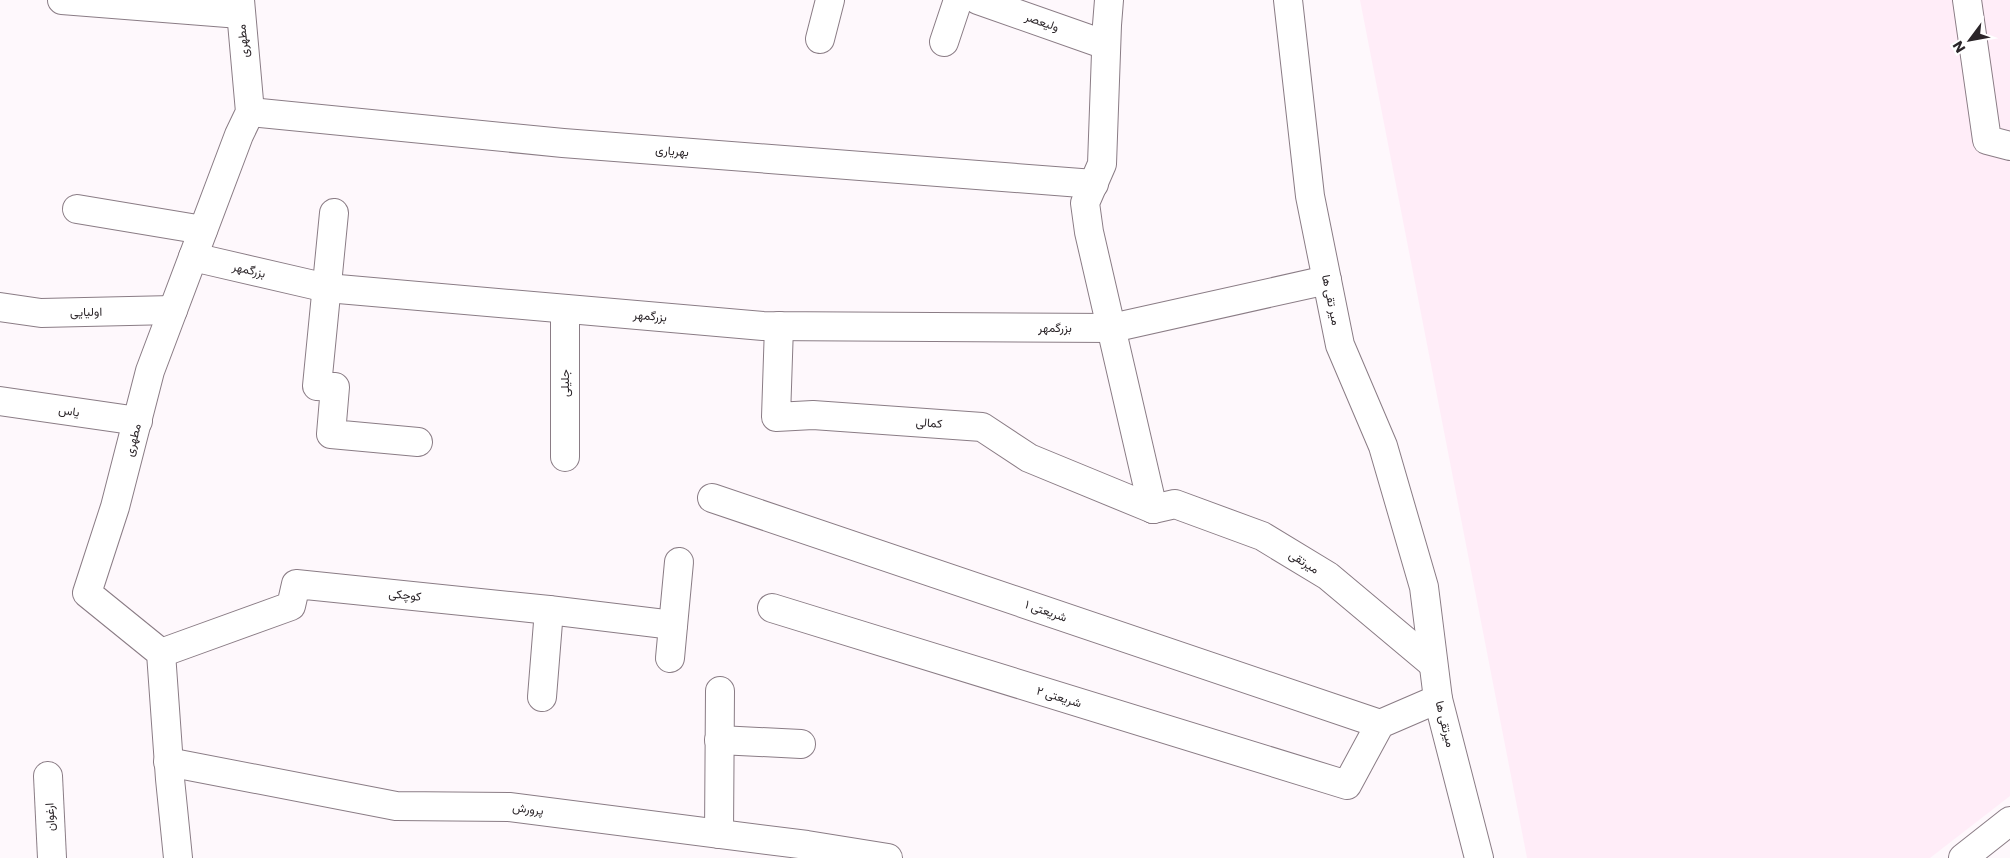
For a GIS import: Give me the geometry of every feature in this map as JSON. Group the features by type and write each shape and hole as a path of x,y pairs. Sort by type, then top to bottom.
{"street":[{"path":"62,0 240,7"},
{"path":"820,39 830,0"},
{"path":"944,42 958,0"},
{"name":"ولیعصر","path":"978,0 1106,45"},
{"path":"1109,0 1102,164 1085,203 1089,232 1153,509"},
{"name":"میر تقی ها","path":"1288,0 1310,196 1340,344 1383,446 1424,587"},
{"path":"1967,0 1987,140 2010,146"},
{"name":"مطهری","path":"161,654 87,593 116,507 150,371 239,135 250,112 240,7"},
{"name":"بهریاری","path":"250,112 563,143 1094,184"},
{"path":"77,209 203,230"},
{"path":"334,213 317,386 335,387 330,434 418,442"},
{"name":"بزرگمهر","path":"193,257 327,288 779,326 1112,328 1327,280"},
{"name":"اولیایی","path":"0,307 41,313 173,310"},
{"name":"جلیلی","path":"565,309 565,457"},
{"name":"کمالی","path":"779,326 776,417 813,415 982,427 1029,458 1153,509"},
{"name":"یاس","path":"0,401 138,421"},
{"name":"شریعتی ۱","path":"712,498 1380,724"},
{"name":"میرتقی","path":"1153,509 1175,504 1262,536 1328,576 1433,664"},
{"path":"670,658 679,562"},
{"name":"کوچکی","path":"161,654 291,606 296,584 549,610 673,625"},
{"name":"میرتقی ها","path":"1424,587 1438,699 1480,858"},
{"name":"شریعتی ۲","path":"772,608 1347,785 1380,724"},
{"path":"542,697 549,610"},
{"path":"161,654 168,762 178,858"},
{"path":"718,834 720,691"},
{"path":"1380,724 1438,699"},
{"path":"719,740 800,744"},
{"name":"پرورش","path":"168,762 396,806 509,807 888,858"},
{"name":"ارغوان","path":"48,776 52,858"},
{"path":"1963,858 2010,821"}],"shaded area":[{"path":"1360,0 2010,0 2010,796 1930,858 1527,858"}]}
